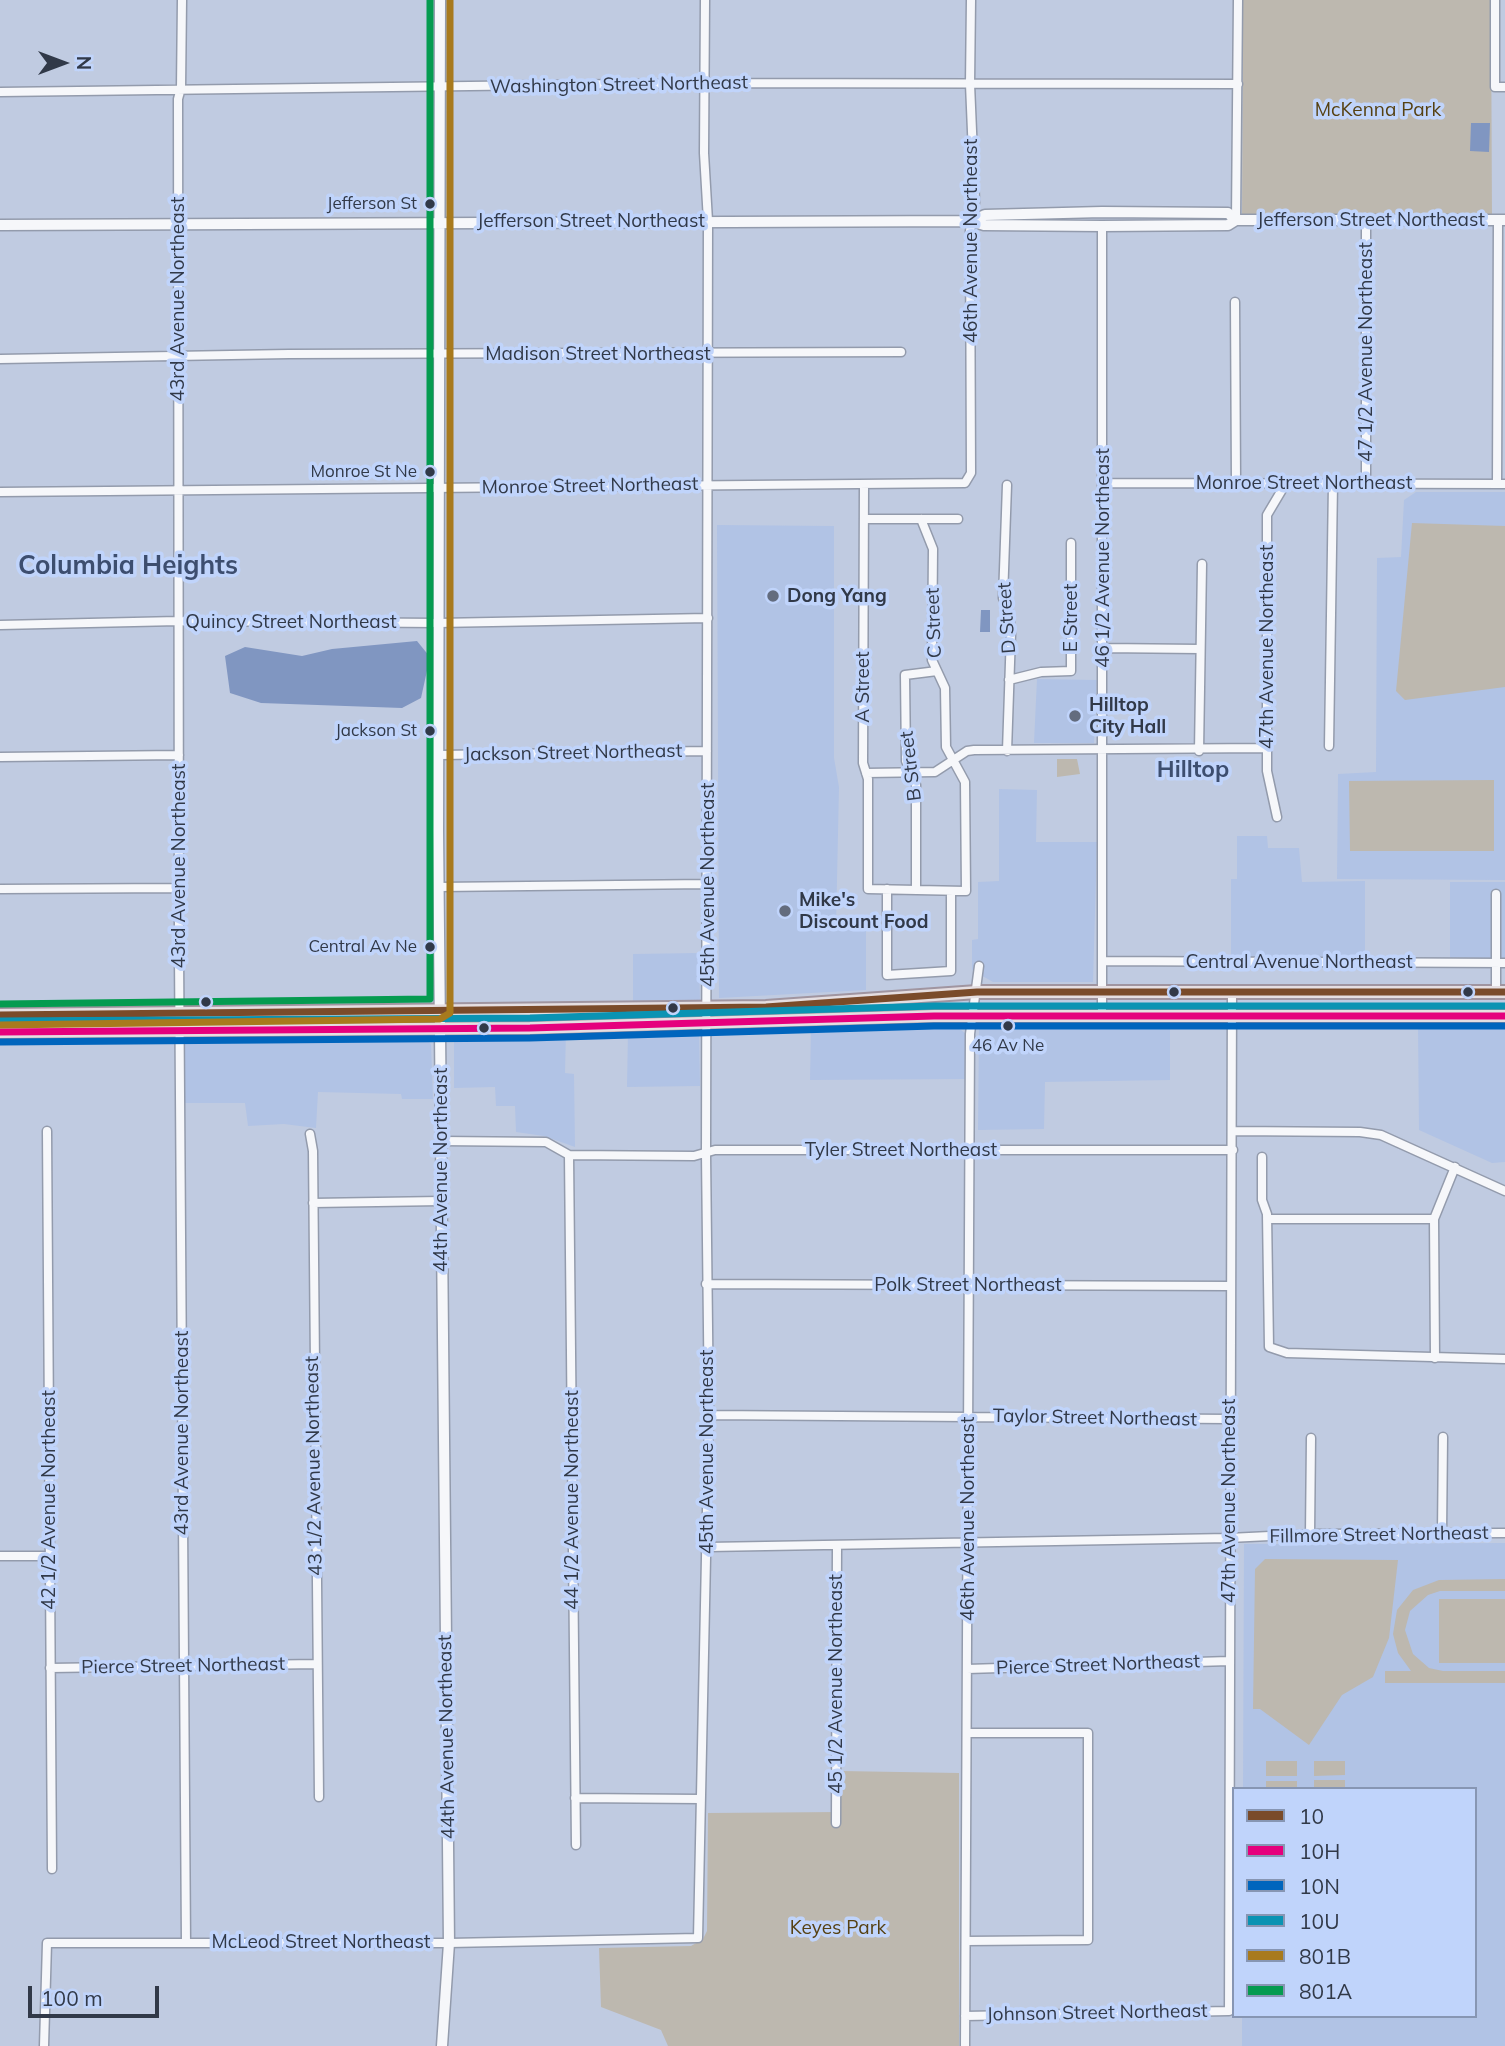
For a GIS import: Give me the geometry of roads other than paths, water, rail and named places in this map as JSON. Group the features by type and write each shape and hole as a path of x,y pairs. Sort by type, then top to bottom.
{"main road":[{"name":"Central Avenue Northeast","path":"0,1015 440,1009 708,1009 977,992 1500,992"},
{"path":"0,1032 440,1029 973,1016 1505,1016"}],"street":[{"name":"43rd Avenue Northeast","path":"182,0 181,88 178,99 178,621 186,1942"},
{"name":"44th Avenue Northeast","path":"440,0 440,1141 449,1942 442,2046"},
{"name":"45th Avenue Northeast","path":"698,1938 709,1415 706,1284 708,221 705,0"},
{"name":"46th Avenue Northeast","path":"968,481 971,472 972,220 975,202 970,83 971,0"},
{"path":"1236,220 1238,0"},
{"path":"1495,0 1495,87 1505,87"},
{"name":"Washington Street Northeast","path":"0,92 181,88 440,89 705,83 1238,84"},
{"name":"Jefferson Street Northeast","path":"0,225 972,220 985,215 1102,212 1228,213 1236,220"},
{"name":"Jefferson Street Northeast","path":"972,220 984,225 1102,226 1228,225 1236,220 1501,220"},
{"name":"47 1/2 Avenue Northeast","path":"1366,220 1366,483"},
{"path":"1501,220 1501,484"},
{"name":"46 1/2 Avenue Northeast","path":"1102,226 1102,1016"},
{"path":"1235,302 1236,483"},
{"name":"Madison Street Northeast","path":"0,359 901,352"},
{"name":"Monroe Street Northeast","path":"0,492 960,484 968,481"},
{"name":"Monroe Street Northeast","path":"1103,483 1501,484"},
{"name":"47th Avenue Northeast","path":"1277,817 1267,771 1267,515 1286,483"},
{"path":"1329,746 1332,483"},
{"name":"A Street","path":"864,484 863,763 866,773 868,889 887,889"},
{"name":"D Street","path":"1007,485 1003,598 1009,613 1012,634 1007,751"},
{"path":"864,519 958,519"},
{"name":"C Street","path":"921,519 933,549 932,660 945,688 946,747 965,782 966,891 951,891"},
{"name":"E Street","path":"1009,680 1041,672 1071,671 1071,543"},
{"path":"1199,751 1202,564"},
{"name":"Quincy Street Northeast","path":"0,625 178,621 438,623 708,618"},
{"path":"1103,648 1200,649"},
{"name":"B Street","path":"916,890 913,773 906,761 905,674 937,671"},
{"path":"866,773 935,772 967,751 1199,751 1267,748"},
{"name":"Jackson Street Northeast","path":"440,755 707,751"},
{"path":"0,757 179,755"},
{"path":"439,887 707,884"},
{"path":"0,889 179,888"},
{"path":"887,889 951,891 951,971 887,975 887,889"},
{"path":"1496,894 1500,992"},
{"name":"Central Avenue Northeast","path":"1103,961 1500,963"},
{"name":"46th Avenue Northeast","path":"965,2046 970,1150 973,1016 979,966"},
{"name":"47th Avenue Northeast","path":"1229,2011 1232,992"},
{"name":"42 1/2 Avenue Northeast","path":"47,1131 52,1869"},
{"path":"1233,1131 1360,1132 1381,1135 1505,1191"},
{"name":"43 1/2 Avenue Northeast","path":"310,1135 319,1797"},
{"path":"440,1141 547,1142 569,1155"},
{"name":"Tyler Street Northeast","path":"569,1155 694,1156 715,1150 1233,1150"},
{"name":"44 1/2 Avenue Northeast","path":"569,1155 576,1845"},
{"path":"1262,1157 1262,1200 1267,1219 1269,1348 1287,1353 1505,1359"},
{"path":"1435,1358 1434,1219 1455,1167"},
{"path":"313,1203 441,1200"},
{"path":"1267,1219 1434,1219"},
{"name":"Polk Street Northeast","path":"706,1284 1230,1286"},
{"name":"Taylor Street Northeast","path":"709,1415 1230,1419"},
{"path":"1442,1533 1443,1437"},
{"path":"1310,1534 1311,1438"},
{"name":"Fillmore Street Northeast","path":"708,1547 1229,1538 1310,1534 1505,1533"},
{"name":"45 1/2 Avenue Northeast","path":"836,1824 837,1545"},
{"path":"0,1556 50,1556"},
{"name":"Pierce Street Northeast","path":"967,1669 1229,1661"},
{"name":"Pierce Street Northeast","path":"50,1668 316,1664"},
{"path":"966,1941 1088,1940 1088,1733 967,1733"},
{"path":"575,1798 701,1799"},
{"name":"McLeod Street Northeast","path":"44,2046 47,1943 698,1938"},
{"name":"Johnson Street Northeast","path":"965,2016 1229,2011"}],"place":[{"name":"Jefferson St","path":"430,204"},
{"name":"Monroe St Ne","path":"430,472"},
{"name":"Dong Yang","path":"773,596"},
{"name":"Hilltop City Hall","path":"1075,716"},
{"name":"Jackson St","path":"430,731"},
{"name":"Mike's Discount Food","path":"785,911"},
{"name":"Central Av Ne","path":"430,947"},
{"name":"46 Av Ne","path":"1008,1026"}],"district":[{"name":"Columbia Heights","path":"128,566"},
{"name":"Hilltop","path":"1193,770"}],"park label":[{"name":"McKenna Park","path":"1378,110"},
{"name":"Keyes Park","path":"838,1928"}]}
